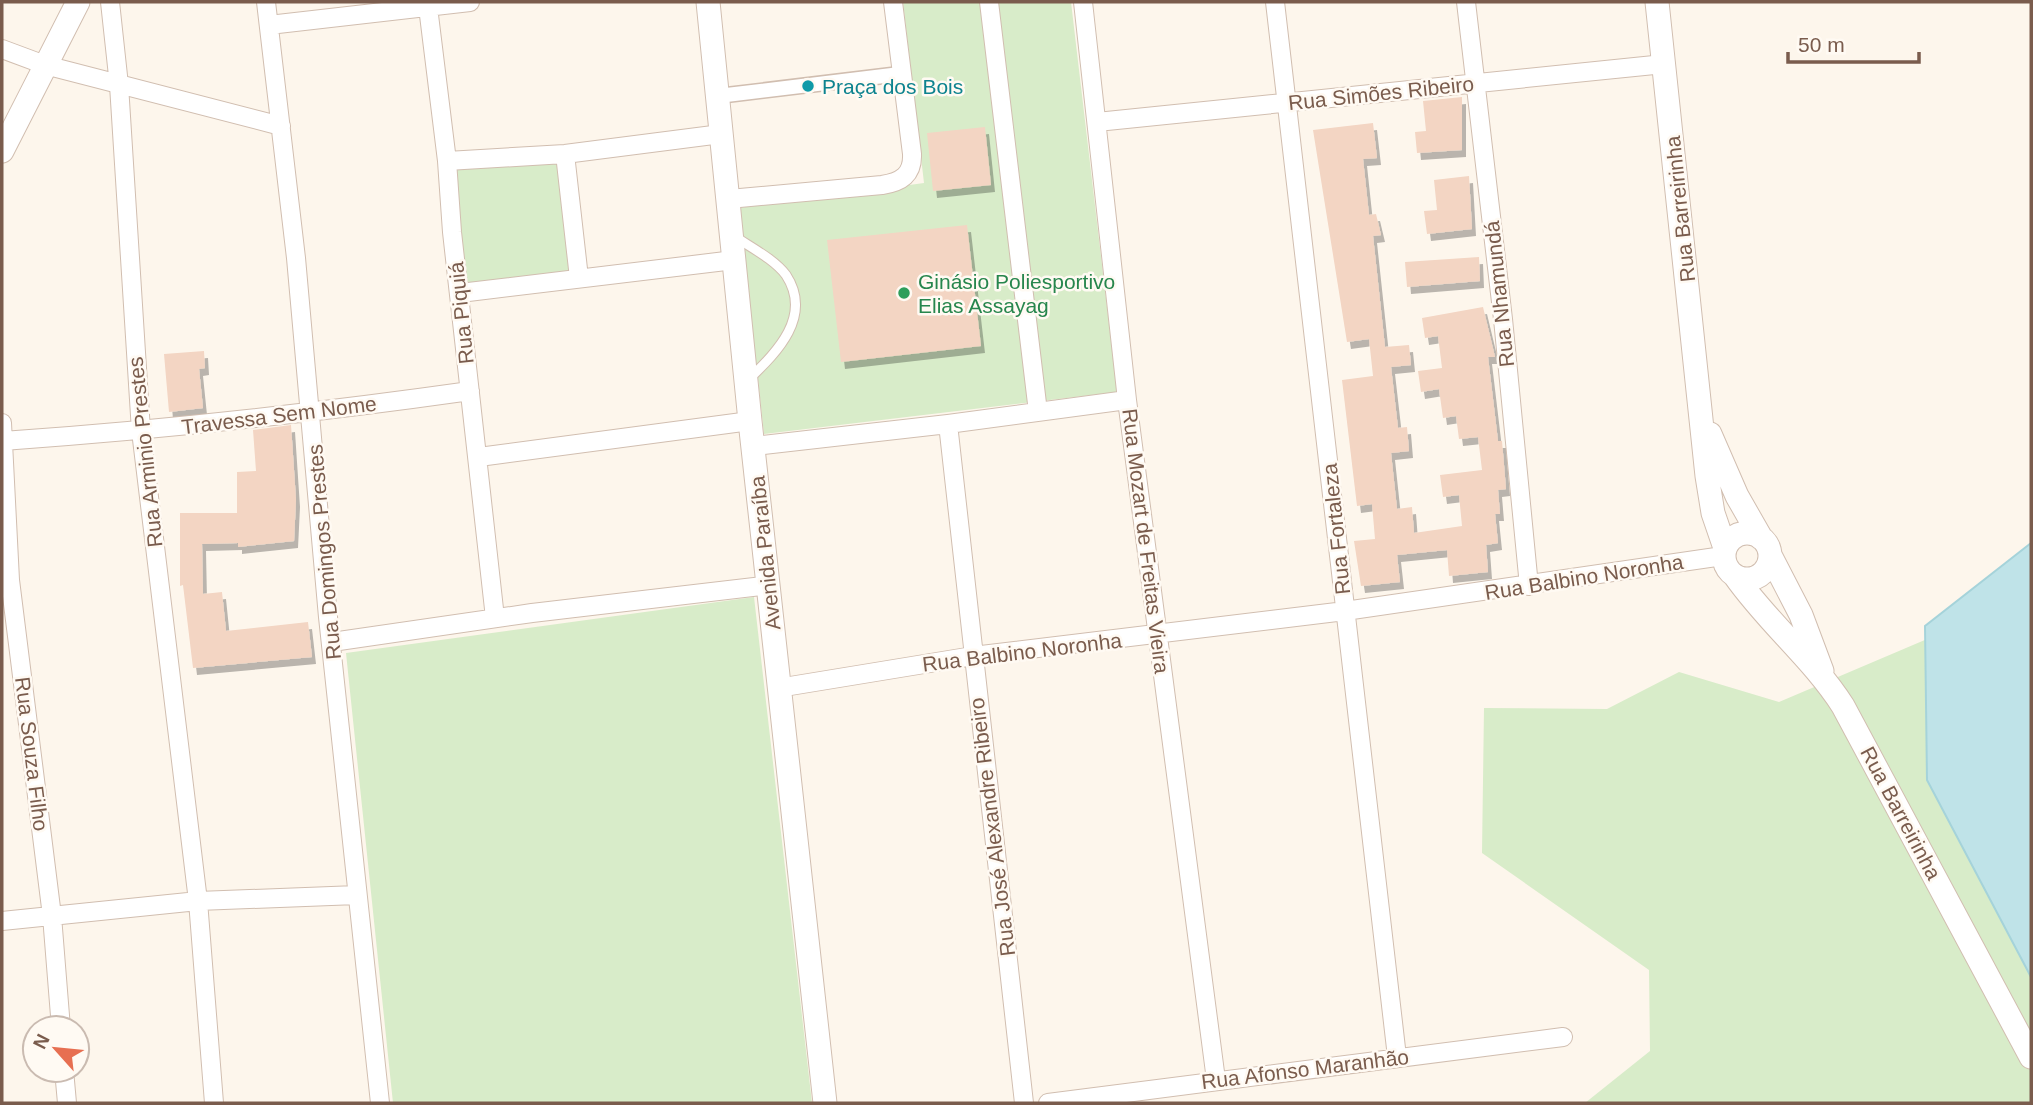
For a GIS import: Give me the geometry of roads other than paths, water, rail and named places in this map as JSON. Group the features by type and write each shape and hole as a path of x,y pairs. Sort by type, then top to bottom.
{"street":[{"path":"2,151 78,2"},
{"name":"Rua Arminio Prestes","path":"110,2 119,85 141,431 198,901 214,1103"},
{"name":"Rua Domingos Prestes","path":"267,2 380,1103"},
{"path":"269,25 470,2"},
{"name":"Avenida Paraíba","path":"708,2 729,199 730,234 770,585 778,688 825,1103"},
{"path":"729,199 862,188 901,180 913,162 893,2"},
{"path":"989,2 1038,412"},
{"name":"Rua Mozart de Freitas Vieira","path":"1083,2 1127,400 1216,1080"},
{"name":"Rua Fortaleza","path":"1275,2 1397,1056"},
{"name":"Rua Nhamundá","path":"1466,2 1503,319 1529,586"},
{"name":"Rua Barreirinha","path":"1657,2 1711,503 1725,564 1776,628 1823,674"},
{"name":"Rua Piquiá","path":"428,7 447,161 495,618"},
{"path":"2,48 45,65 281,126"},
{"name":"Rua Simões Ribeiro","path":"1097,122 1664,64"},
{"path":"718,96 901,74"},
{"path":"447,161 565,154 722,134"},
{"path":"565,154 579,278"},
{"path":"460,293 733,260"},
{"name":"Travessa Sem Nome","path":"2,432 141,431 311,413 470,391"},
{"path":"754,446 1127,400"},
{"name":"Rua Barreirinha","path":"1702,416 1737,496 1807,629 1823,674 1890,791 2031,1057"},
{"path":"479,457 750,421"},
{"name":"Rua José Alexandre Ribeiro","path":"947,424 1024,1103"},
{"name":"Rua Souza Filho","path":"2,432 6,578 52,916 60,1014"},
{"path":"1724,552 1730,540 1745,533 1765,546 1763,573 1745,579 1735,576"},
{"name":"Rua Balbino Noronha","path":"778,688 972,656 1529,586 1724,552"},
{"path":"332,642 495,618 770,585"},
{"path":"2,920 198,901 357,895"},
{"name":"Rua Afonso Maranhão","path":"1048,1103 1397,1056 1563,1037"},
{"path":"65,1084 67,1103"}],"lane":[{"path":"730,234 783,272 790,285 794,306 792,325 786,340 746,382"}],"water":[{"path":"2031,543 2031,977 1927,780 1925,626"}],"place":[{"name":"Praça dos Bois","path":"808,86"},
{"name":"Ginásio Poliesportivo Elias Assayag","path":"904,293"}]}
